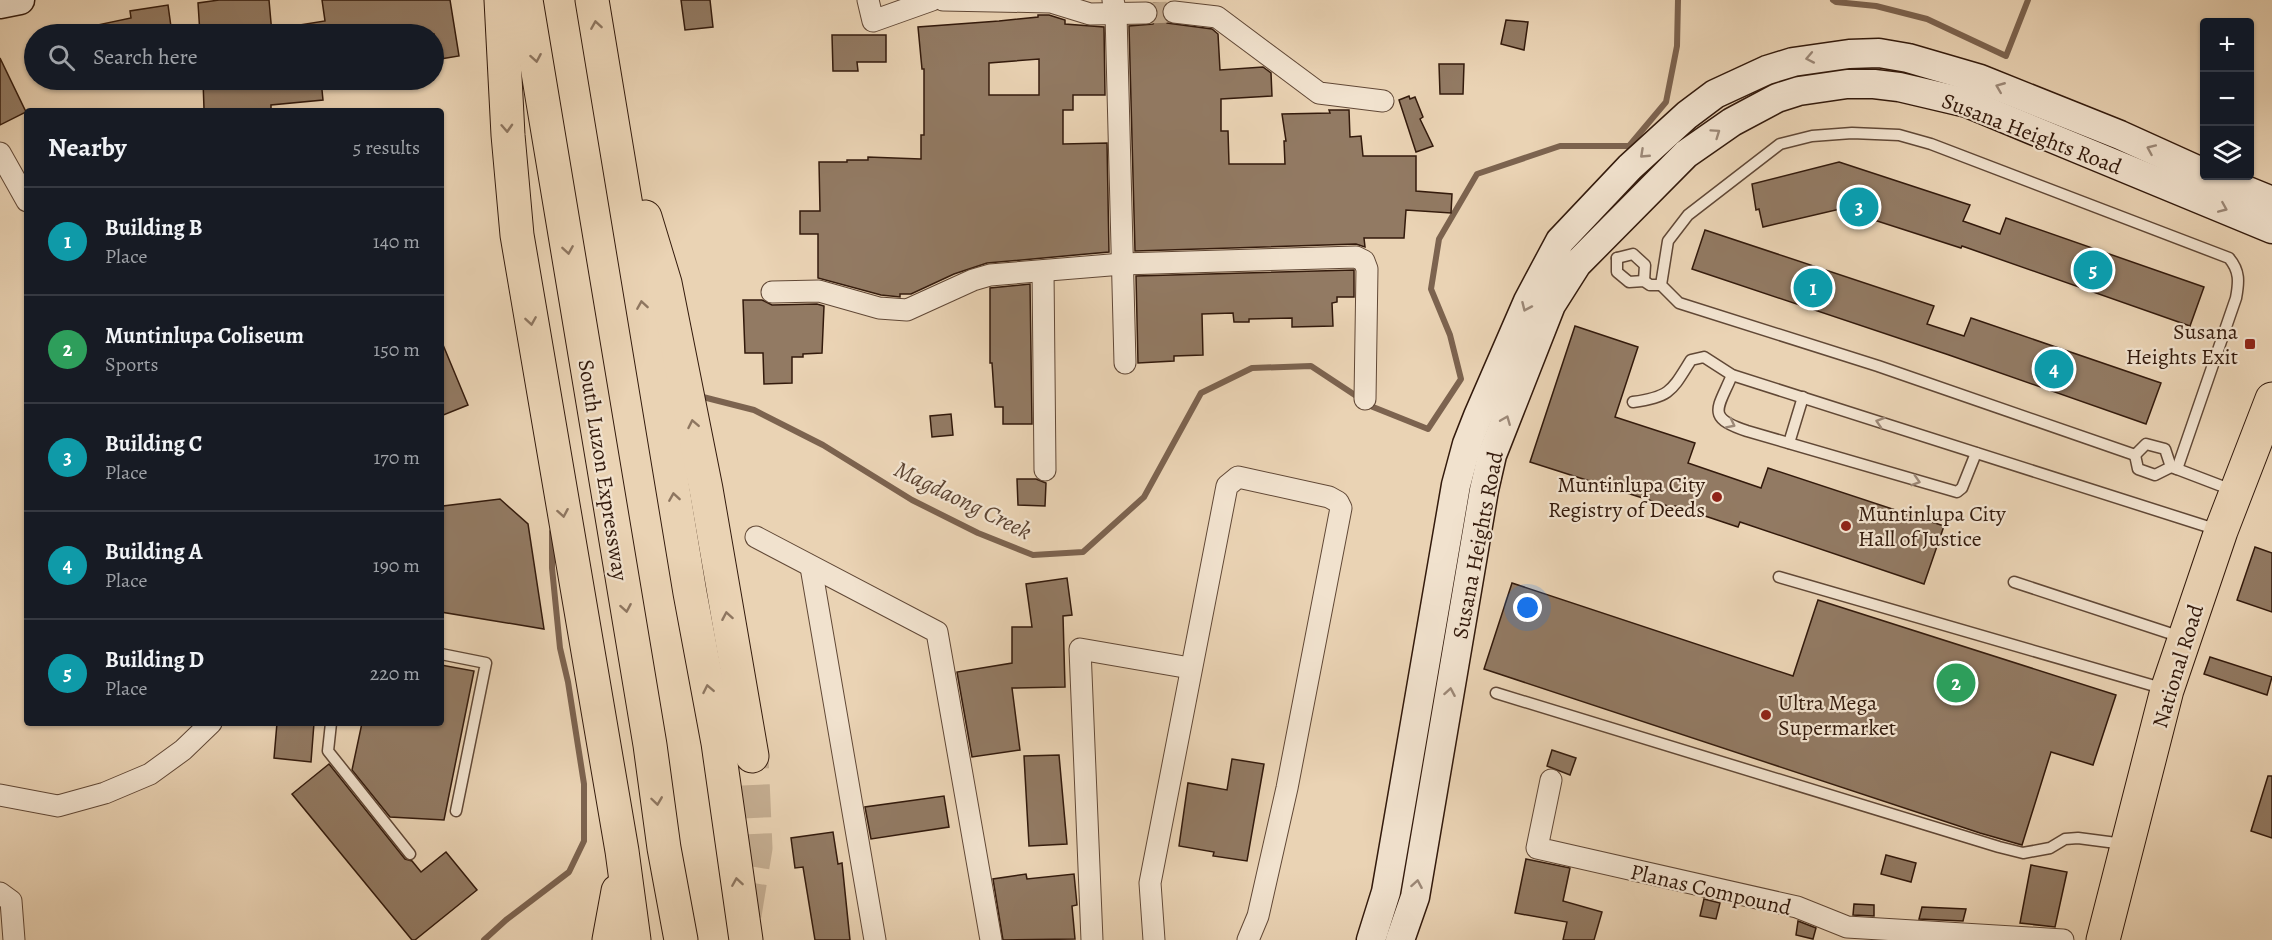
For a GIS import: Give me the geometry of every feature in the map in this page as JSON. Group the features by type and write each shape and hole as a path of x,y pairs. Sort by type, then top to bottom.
{"highway":[{"path":"501,0 508,135 517,235 622,850 634,940"},
{"name":"South Luzon Expressway","path":"526,0 650,745 664,848 681,940"},
{"path":"592,0 690,593 718,743 746,940"},
{"path":"606,91 665,283 706,489 752,756"},
{"name":"National Road","path":"2103,940 2167,690 2221,531 2272,399"},
{"path":"609,940 615,912 622,850"}],"main road":[{"path":"0,4 20,0"},
{"name":"Susana Heights Road","path":"1371,940 1386,892 1454,497 1467,444 1528,301 1560,241 1630,167 1687,115 1715,94 1767,70 1820,56 1878,53 1908,58 1980,79 2120,135 2200,171"},
{"name":"Susana Heights Road","path":"1400,940 1415,897 1484,489 1492,455 1551,305 1577,264 1608,250 1686,154 1731,122 1777,98 1799,91 1847,84 1899,87 1967,103 2272,228"},
{"path":"2221,180 2272,201"}],"street":[{"path":"868,0 873,21 932,0"},
{"path":"943,0 1050,2 1090,14 1115,7 1146,13"},
{"path":"1115,7 1125,363"},
{"path":"1174,12 1217,17 1319,93 1383,101"},
{"path":"0,153 24,196"},
{"path":"772,291 819,291 879,308 907,310 973,280 990,275 1122,264 1356,257 1364,261 1367,269 1365,399"},
{"path":"1043,271 1045,470"},
{"path":"1154,940 1150,883 1227,486 1238,477 1329,497 1338,502 1341,508 1287,788 1258,916 1248,940"},
{"path":"756,537 937,632 991,940"},
{"path":"811,567 875,940"},
{"path":"1092,940 1080,649 1190,668"},
{"path":"0,795 57,806 105,793 150,774 183,750 208,726"},
{"name":"Planas Compound","path":"1551,780 1537,848 1797,907 1847,927 2063,940"},
{"path":"0,893 11,901 14,940"}],"lane":[{"path":"1661,285 1668,241 1688,215 1780,144 1812,136 1852,134 1899,135 1931,144 2229,258 2237,268 2236,298 2174,468"},
{"path":"1608,250 1633,254 1645,265 1644,281"},
{"path":"1608,250 1617,272 1629,282 1644,281 1650,285 1661,285 1679,303 1878,366 2134,454"},
{"path":"1633,402 1656,399 1672,390 1691,360 1704,357 1732,375 2221,531"},
{"path":"1732,375 1719,405 1719,415 1723,422 1957,492 1962,488 1976,453"},
{"path":"1789,443 1803,398"},
{"path":"2134,454 2146,444 2165,449 2174,468"},
{"path":"2134,454 2138,469 2155,475 2174,468 2236,492"},
{"path":"1779,577 2167,690"},
{"path":"2014,582 2184,638"},
{"path":"444,655 486,663 456,811"},
{"path":"1496,693 2023,853 2050,848 2065,839 2078,838 2127,844"},
{"path":"331,726 328,751 410,854"}],"building":[{"path":"219,0 269,0 271,24 199,24 198,3"},
{"path":"322,0 450,0 459,56 444,58 444,24 306,24 325,21"},
{"path":"681,0 710,0 713,27 685,30"},
{"path":"1154,3 1165,3 1161,11 1167,23 1212,29 1218,34 1220,70 1263,67 1271,73 1272,96 1221,99 1221,131 1228,131 1229,164 1285,164 1284,141 1286,141 1282,114 1330,113 1329,110 1349,110 1350,137 1361,136 1363,156 1416,156 1416,191 1452,194 1451,213 1406,210 1404,238 1364,238 1365,247 1356,244 1135,251 1129,26 1153,24 1159,13"},
{"path":"168,5 171,24 102,24 131,18 130,11"},
{"path":"1038,15 1049,15 1065,20 1065,24 1104,27 1105,95 1073,95 1073,110 1063,110 1063,144 1107,143 1109,252 987,263 954,274 911,294 900,294 900,297 881,295 818,278 818,234 800,234 800,211 820,211 819,162 868,160 868,157 921,159 921,135 924,135 924,69 922,69 918,27 1038,17","holes":["1039,59 1039,95 989,95 989,63"]},
{"path":"1506,20 1528,22 1524,50 1501,44"},
{"path":"832,35 886,35 886,62 857,62 858,71 833,71"},
{"path":"0,58 24,108 24,113 0,125"},
{"path":"1439,64 1464,64 1463,94 1440,94"},
{"path":"203,90 322,90 323,100 271,105 271,108 204,108"},
{"path":"1409,96 1410,99 1415,97 1423,117 1420,119 1433,146 1416,152 1399,100"},
{"path":"1839,162 1970,205 1963,221 2000,234 2006,218 2204,287 2190,326 1962,246 1961,248 1840,209 1763,227 1759,209 1756,210 1752,184"},
{"path":"1705,230 1934,306 1927,324 1964,336 1971,318 2161,383 2146,424 1692,269"},
{"path":"1354,270 1354,297 1337,297 1337,302 1332,303 1333,326 1292,327 1292,318 1249,319 1249,322 1234,322 1233,313 1202,314 1203,355 1174,356 1174,361 1138,363 1136,276"},
{"path":"1030,284 1032,424 1003,424 1003,407 995,407 992,363 990,363 990,288"},
{"path":"743,300 762,300 772,305 817,304 824,306 822,353 792,357 792,383 764,384 763,353 745,353"},
{"path":"1575,326 1638,347 1615,417 1695,443 1688,463 1761,488 1768,468 1944,526 1924,584 1740,522 1738,527 1530,462"},
{"path":"444,347 468,405 444,415"},
{"path":"951,414 953,435 932,437 930,416"},
{"path":"1017,479 1036,479 1046,483 1045,506 1018,505"},
{"path":"500,499 528,524 544,629 444,612 444,506"},
{"path":"2255,547 2272,553 2272,612 2237,600"},
{"path":"1067,578 1072,615 1063,616 1065,687 1012,688 1020,750 972,757 957,672 1012,663 1012,627 1032,627 1026,584"},
{"name":"Ultra Mega Supermarket","path":"1512,583 1793,676 1818,600 2116,695 2093,765 2051,752 2022,845 1484,669"},
{"path":"2210,657 2272,677 2267,695 2204,674"},
{"path":"444,666 474,671 444,820 390,817 352,770 361,726 444,726"},
{"path":"277,726 314,726 311,762 274,758"},
{"path":"1552,750 1576,758 1570,775 1547,766"},
{"path":"1059,755 1067,844 1029,846 1024,756"},
{"path":"1232,759 1264,764 1247,861 1213,856 1214,852 1179,846 1188,783 1227,790"},
{"path":"329,764 405,859 412,861 421,872 446,852 477,890 415,940 412,940 292,794"},
{"path":"2268,776 2272,776 2272,838 2251,831"},
{"path":"944,796 949,827 871,839 865,807"},
{"path":"833,832 838,864 842,863 850,940 815,940 803,867 795,868 791,838"},
{"path":"1886,855 1916,863 1911,882 1881,874"},
{"path":"1526,859 1570,868 1563,901 1602,912 1594,940 1563,940 1567,922 1515,913"},
{"path":"2031,865 2067,872 2055,927 2020,923"},
{"path":"1026,874 1027,879 1074,874 1077,905 1072,906 1075,939 1003,940 993,879"},
{"path":"1704,899 1720,903 1716,919 1700,916"},
{"path":"1854,904 1874,905 1874,916 1853,915"},
{"path":"1922,907 1966,909 1963,921 1919,919"},
{"path":"1798,921 1816,928 1813,939 1796,935"}],"waterway":[{"name":"Magdaong Creek","path":"699,396 754,410 823,445 912,500 978,533 1033,555 1083,552 1144,497 1201,393 1252,368 1311,366 1373,407 1428,429 1461,379 1450,335 1431,289 1439,239 1477,174 1560,146 1629,146 1666,102 1677,46 1678,0"},
{"name":"Magdaong Creek","path":"1833,0 1876,6 1927,19 2006,56 2028,0"},
{"name":"Magdaong Creek","path":"484,940 506,920 569,872 584,841 584,784 568,682 560,648 552,568 552,532"}],"tunnel":[{"path":"1146,13 1174,12"},
{"path":"745,915 756,848 752,756"}],"place":[{"name":"Building C","path":"1859,207"},
{"name":"Building D","path":"2093,270"},
{"name":"Building B","path":"1813,288"},
{"name":"Susana Heights Exit","path":"2250,344"},
{"name":"Building A","path":"2054,369"},
{"name":"Muntinlupa City Registry of Deeds","path":"1717,497"},
{"name":"Muntinlupa City Hall of Justice","path":"1846,526"},
{"name":"Muntinlupa Coliseum","path":"1956,683"},
{"name":"Ultra Mega Supermarket","path":"1766,715"}]}
